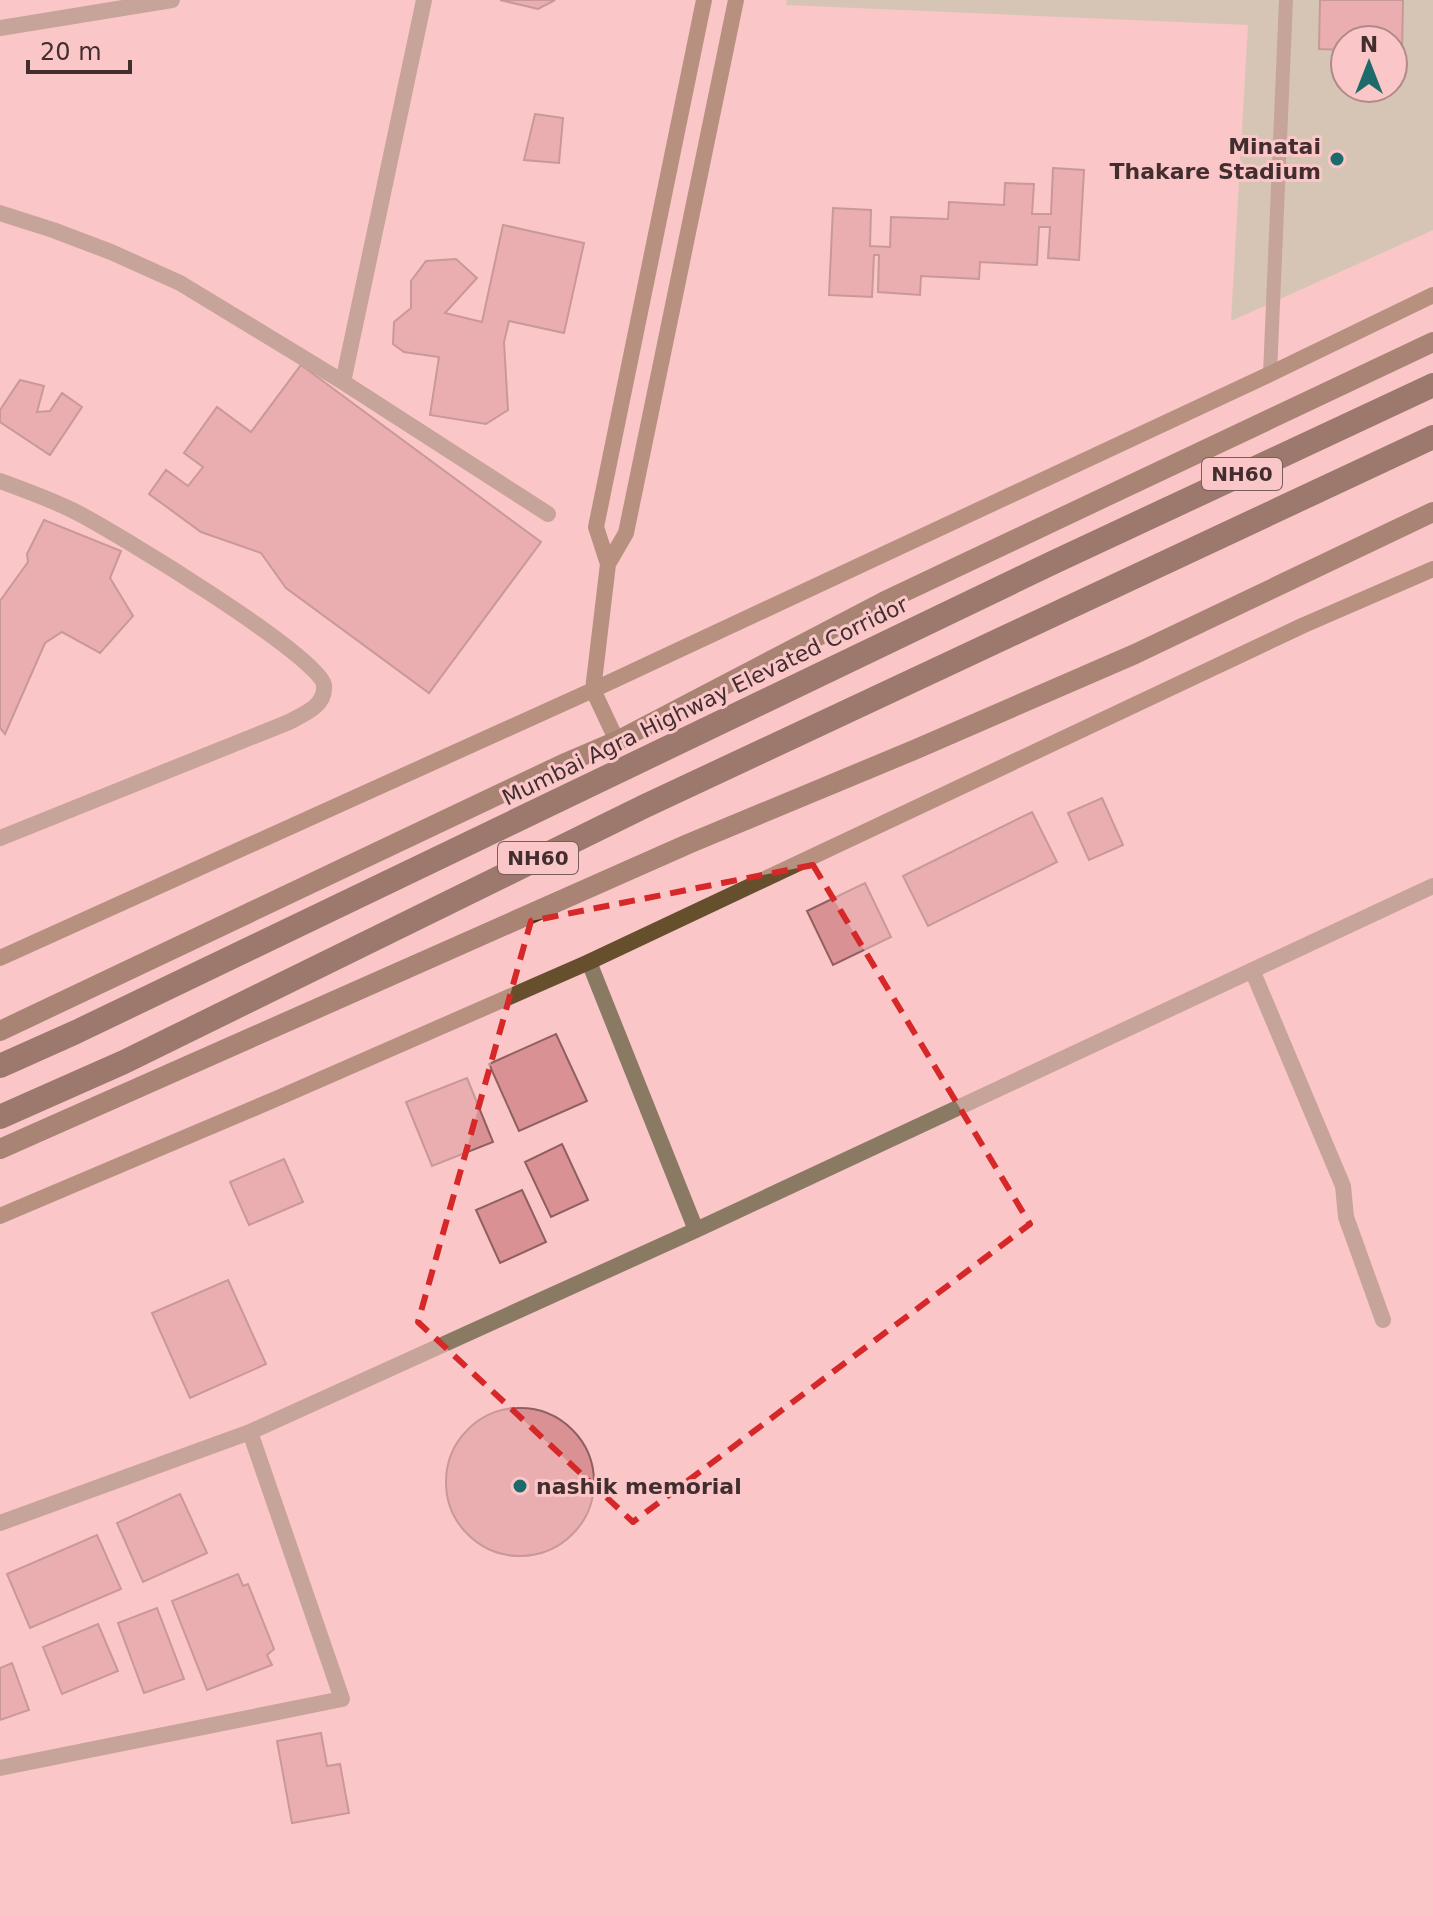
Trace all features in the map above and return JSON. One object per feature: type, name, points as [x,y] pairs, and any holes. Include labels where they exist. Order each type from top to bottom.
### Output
[{"type":"highway","name":"Mumbai Agra Highway Elevated Corridor","points":[[0,1066],[1052,563],[1433,385]]},
{"type":"highway","name":"NH60","points":[[0,1117],[124,1062],[645,806],[1433,437]]},
{"type":"main road","points":[[0,1031],[617,741],[885,601],[1433,342]]},
{"type":"main road","points":[[0,1149],[688,844],[1135,654],[1433,512]]},
{"type":"street","points":[[0,28],[172,0]]},
{"type":"street","points":[[343,382],[424,0]]},
{"type":"street","points":[[608,564],[596,527],[704,0]]},
{"type":"street","points":[[617,741],[593,690],[608,564],[626,533],[736,0]]},
{"type":"street","points":[[0,213],[111,252],[180,283],[343,382],[548,514]]},
{"type":"street","points":[[0,958],[593,690],[1433,295]]},
{"type":"street","points":[[0,481],[73,510],[112,532],[264,629],[309,663],[321,677],[324,686],[315,708],[289,722],[0,838]]},
{"type":"street","points":[[0,1216],[589,962],[1304,625],[1433,569]]},
{"type":"street","points":[[0,1523],[250,1432],[696,1230],[1433,886]]},
{"type":"street","points":[[589,962],[696,1230]]},
{"type":"street","points":[[1252,970],[1343,1186],[1346,1217],[1383,1320]]},
{"type":"street","points":[[0,1768],[342,1699],[250,1432]]},
{"type":"lane","points":[[1270,374],[1286,0]]},
{"type":"highlighted area","points":[[813,865],[1030,1224],[633,1522],[418,1322],[531,921]]},
{"type":"green space","name":"Minatai Thakare Stadium","points":[[787,0],[1433,0],[1433,230],[1231,321],[1248,25],[786,5]]},
{"type":"building","points":[[500,0],[555,0],[538,9]]},
{"type":"building","points":[[1320,0],[1403,0],[1403,24],[1329,24],[1329,49],[1319,49]]},
{"type":"building","points":[[535,114],[563,118],[559,163],[524,160]]},
{"type":"building","points":[[1053,168],[1084,170],[1079,260],[1048,258],[1050,227],[1039,227],[1037,265],[980,262],[979,279],[921,276],[920,295],[878,292],[879,255],[874,255],[872,297],[829,295],[833,208],[871,210],[870,246],[890,247],[891,217],[948,219],[949,202],[1004,205],[1005,183],[1034,184],[1032,214],[1051,214]]},
{"type":"building","points":[[503,225],[584,243],[564,333],[509,321],[504,342],[508,410],[486,424],[430,415],[439,357],[404,352],[393,344],[394,322],[411,308],[411,281],[426,261],[456,259],[477,278],[445,313],[482,322]]},
{"type":"building","points":[[301,365],[541,542],[429,693],[286,588],[261,553],[201,532],[149,494],[166,470],[188,486],[203,467],[184,453],[217,407],[251,432]]},
{"type":"building","points":[[20,380],[44,386],[37,412],[50,411],[62,393],[82,407],[50,455],[0,422],[0,410]]},
{"type":"building","points":[[44,520],[121,551],[110,578],[133,616],[100,653],[62,632],[45,643],[5,734],[0,728],[0,601],[28,562],[27,554]]},
{"type":"building","points":[[1102,798],[1123,845],[1089,860],[1068,813]]},
{"type":"building","points":[[1032,812],[1057,862],[928,926],[903,876]]},
{"type":"building","points":[[865,883],[891,937],[833,965],[807,911]]},
{"type":"building","points":[[556,1034],[587,1101],[519,1131],[489,1064]]},
{"type":"building","points":[[467,1078],[493,1142],[432,1166],[406,1102]]},
{"type":"building","points":[[562,1144],[588,1200],[551,1217],[525,1162]]},
{"type":"building","points":[[284,1159],[303,1202],[249,1225],[230,1182]]},
{"type":"building","points":[[522,1190],[546,1242],[500,1263],[476,1210]]},
{"type":"building","points":[[228,1280],[266,1364],[190,1398],[152,1313]]},
{"type":"building","name":"nashik memorial","points":[[520,1408],[548,1414],[572,1430],[588,1454],[594,1482],[588,1510],[572,1534],[548,1550],[520,1556],[492,1550],[468,1534],[452,1510],[446,1482],[452,1454],[468,1430],[492,1414]]},
{"type":"building","points":[[180,1494],[207,1553],[143,1582],[117,1523]]},
{"type":"building","points":[[97,1535],[121,1589],[30,1628],[7,1574]]},
{"type":"building","points":[[238,1574],[243,1586],[248,1584],[274,1649],[267,1655],[272,1665],[207,1690],[172,1601]]},
{"type":"building","points":[[157,1608],[184,1679],[144,1693],[118,1623]]},
{"type":"building","points":[[98,1624],[118,1671],[62,1694],[43,1647]]},
{"type":"building","points":[[12,1663],[29,1710],[0,1720],[0,1668]]},
{"type":"building","points":[[321,1733],[327,1766],[340,1764],[349,1813],[292,1823],[277,1741]]},
{"type":"place","name":"Minatai Thakare Stadium","points":[[1337,159]]},
{"type":"place","name":"nashik memorial","points":[[520,1486]]}]
